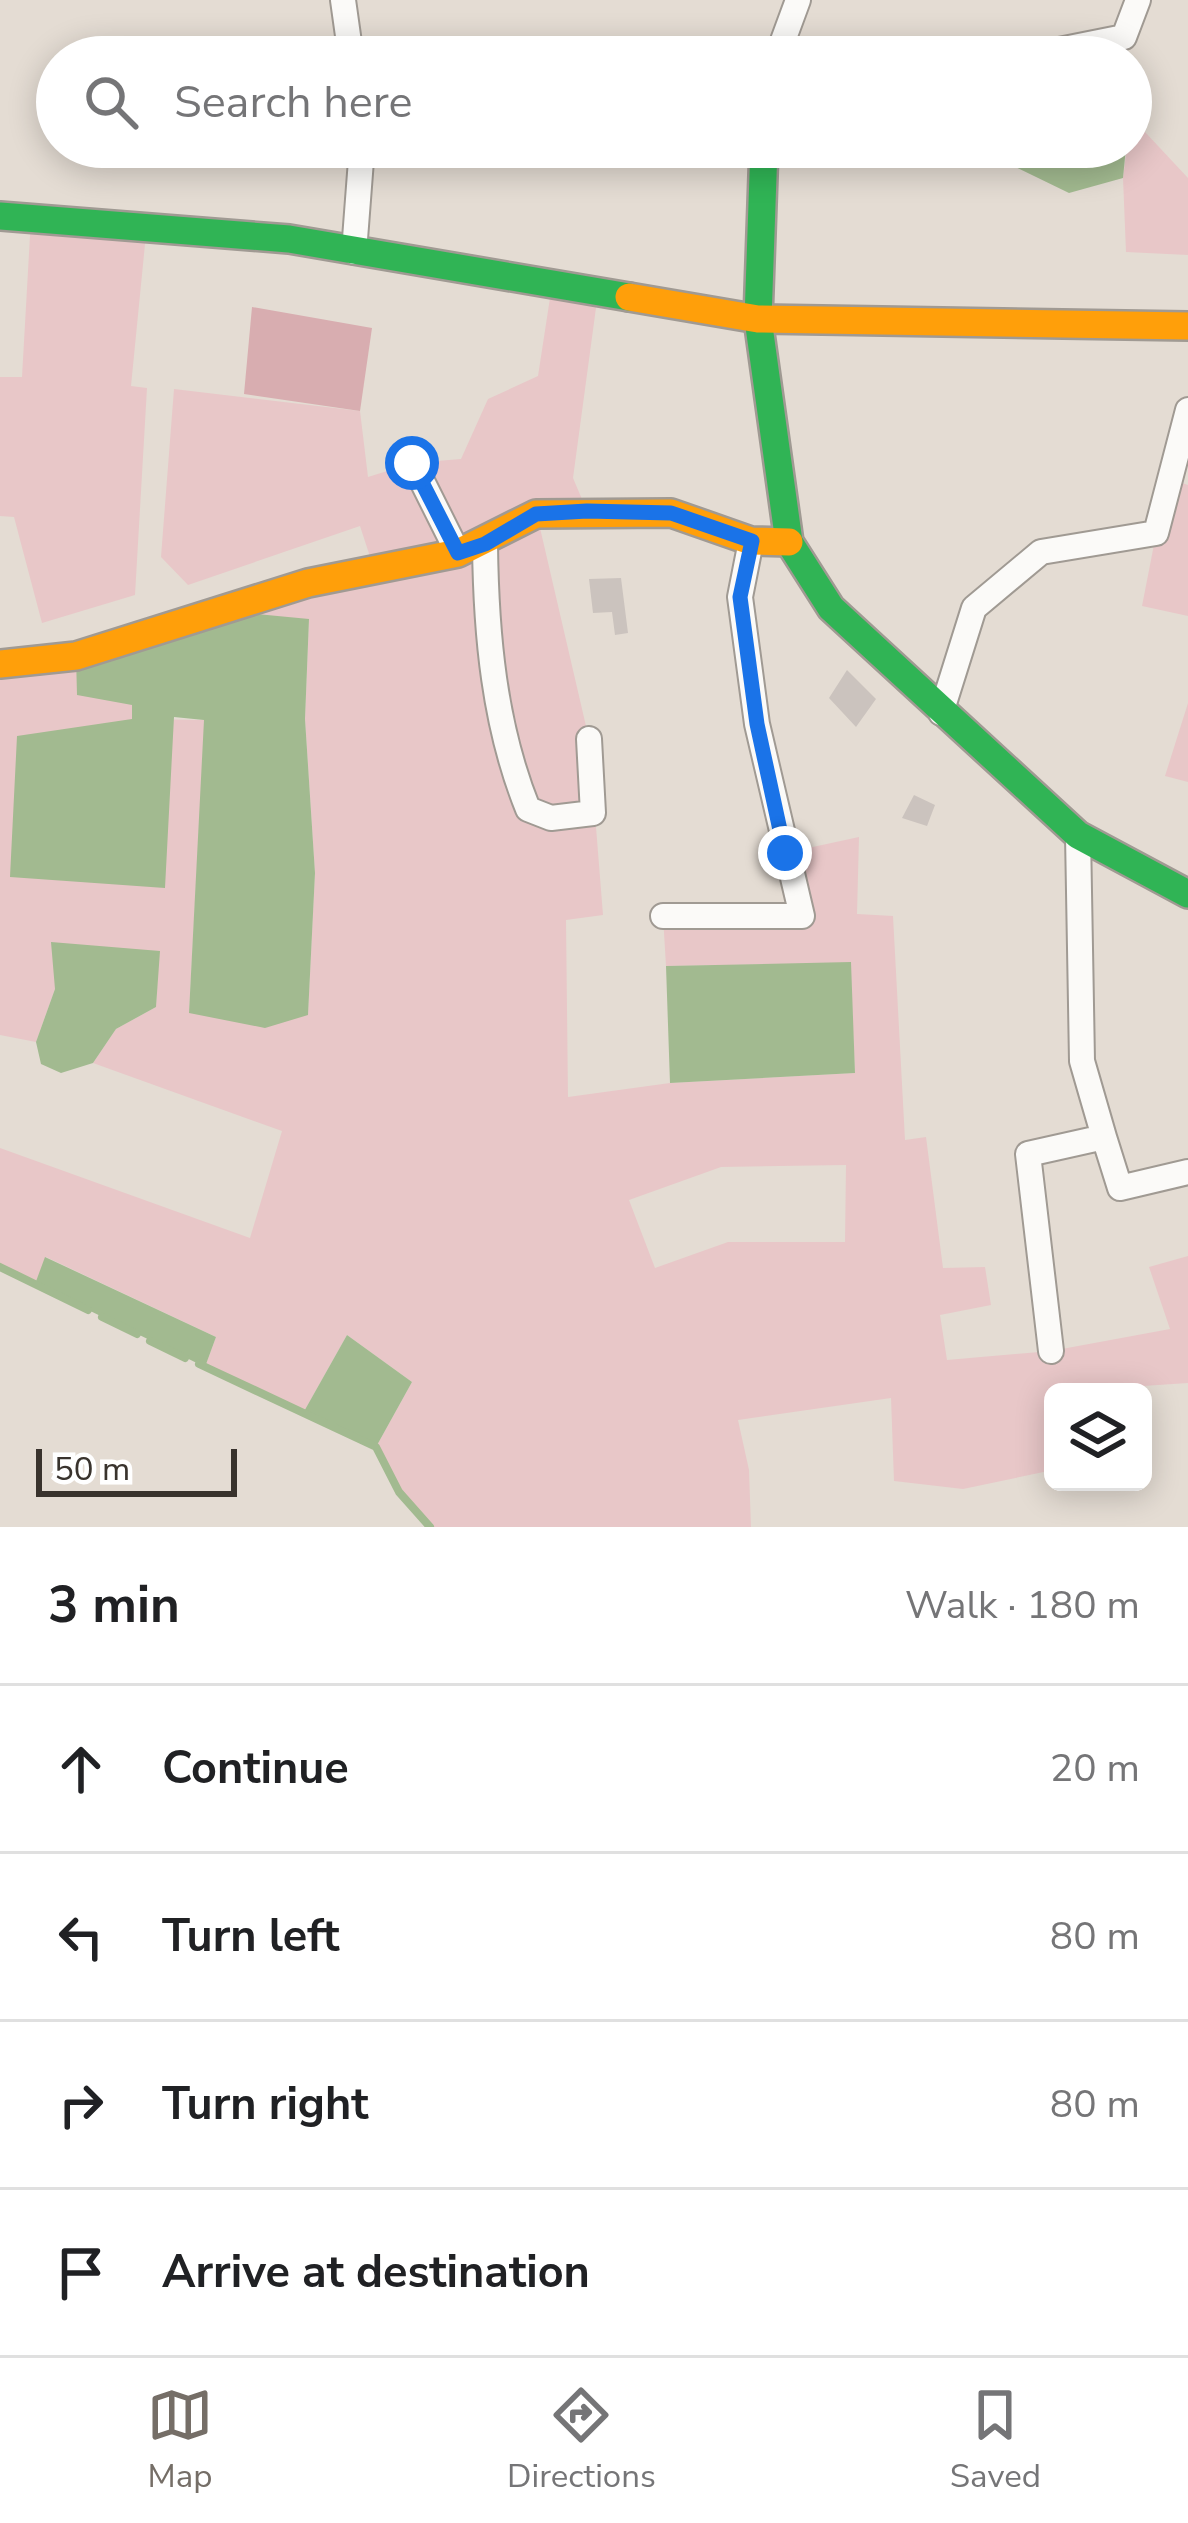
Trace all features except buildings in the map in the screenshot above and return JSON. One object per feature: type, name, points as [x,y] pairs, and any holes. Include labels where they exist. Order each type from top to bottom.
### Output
[{"type":"street","points":[[344,0],[348,36]]},
{"type":"street","points":[[785,36],[798,0]]},
{"type":"street","points":[[1124,36],[1138,0]]},
{"type":"street","points":[[354,252],[360,168]]},
{"type":"street","points":[[766,168],[758,320],[789,542],[831,608],[1078,835],[1188,894]]},
{"type":"street","points":[[0,216],[147,224],[289,239],[758,320],[1188,326]]},
{"type":"street","points":[[941,712],[974,608],[1041,552],[1156,533],[1188,410]]},
{"type":"street","points":[[412,463],[458,553]]},
{"type":"street","points":[[0,664],[76,656],[308,583],[458,553],[485,544],[536,514],[671,513],[752,541],[789,542]]},
{"type":"street","points":[[664,916],[802,916],[757,724],[740,597],[752,541]]},
{"type":"street","points":[[485,544],[486,615],[506,754],[528,808],[551,818],[593,813],[589,739]]},
{"type":"street","points":[[1078,835],[1082,1061],[1120,1188],[1188,1172]]},
{"type":"street","points":[[1051,1351],[1028,1154],[1104,1137]]},
{"type":"shaded area","points":[[1152,139],[1188,178],[1188,255],[1126,252],[1124,168],[1152,168]]},
{"type":"shaded area","points":[[1017,168],[1124,168],[1123,178],[1069,193]]},
{"type":"shaded area","points":[[31,218],[147,224],[131,386],[147,388],[135,595],[42,623],[14,517],[0,516],[0,377],[22,377]]},
{"type":"shaded area","points":[[552,285],[598,293],[573,478],[587,511],[537,515],[589,739],[603,915],[566,920],[568,1097],[670,1083],[855,1073],[850,963],[666,966],[663,916],[801,916],[785,853],[859,837],[857,914],[893,916],[905,1140],[926,1137],[943,1268],[985,1267],[991,1305],[940,1315],[947,1360],[1051,1351],[1170,1329],[1149,1267],[1188,1256],[1188,1383],[1044,1383],[1044,1472],[963,1489],[894,1481],[891,1398],[738,1420],[749,1470],[751,1527],[430,1527],[399,1492],[376,1447],[412,1382],[347,1335],[302,1415],[205,1367],[216,1337],[46,1257],[35,1284],[0,1267],[0,1148],[250,1238],[282,1131],[93,1063],[116,1029],[156,1007],[159,951],[55,989],[36,1042],[0,1035],[0,664],[76,656],[132,705],[132,719],[205,720],[189,1013],[308,1014],[315,873],[305,719],[309,620],[213,610],[374,569],[360,526],[188,585],[161,557],[174,389],[360,411],[368,477],[413,463],[461,459],[488,399],[538,376]],"holes":[[[846,1165],[845,1242],[728,1242],[655,1268],[629,1200],[721,1167]]]},
{"type":"shaded area","points":[[252,307],[372,328],[360,411],[244,394]]},
{"type":"shaded area","points":[[1167,478],[1188,485],[1188,616],[1142,606]]},
{"type":"shaded area","points":[[213,610],[309,619],[305,719],[315,873],[308,1015],[265,1028],[189,1013],[204,720],[174,717],[165,888],[10,877],[17,736],[132,719],[132,705],[77,695],[76,656]]},
{"type":"shaded area","points":[[1188,703],[1188,782],[1165,776]]},
{"type":"shaded area","points":[[51,942],[160,951],[156,1007],[116,1029],[93,1063],[61,1073],[41,1064],[36,1042],[55,989]]},
{"type":"shaded area","points":[[851,962],[855,1073],[670,1083],[666,966]]},
{"type":"shaded area","points":[[45,1257],[216,1337],[205,1367],[35,1284]]},
{"type":"shaded area","points":[[347,1335],[412,1382],[376,1447],[302,1415]]},
{"type":"waterway","points":[[0,1267],[88,1310]]},
{"type":"waterway","points":[[102,1317],[137,1334]]},
{"type":"waterway","points":[[150,1341],[185,1358]]},
{"type":"waterway","points":[[199,1364],[376,1447],[399,1492],[430,1527]]},
{"type":"traffic: fast","points":[[763,168],[758,319],[789,542],[831,608],[1078,835],[1188,894]]},
{"type":"traffic: fast","points":[[0,216],[289,239],[629,297]]},
{"type":"traffic: slow","points":[[629,297],[758,319],[1188,326]]},
{"type":"traffic: slow","points":[[0,664],[76,656],[308,583],[458,553],[536,514],[671,513],[751,541],[789,542]]},
{"type":"route","points":[[412,463],[458,553],[485,544],[536,514],[587,511],[671,513],[752,541],[740,597],[757,724],[785,853]]}]
